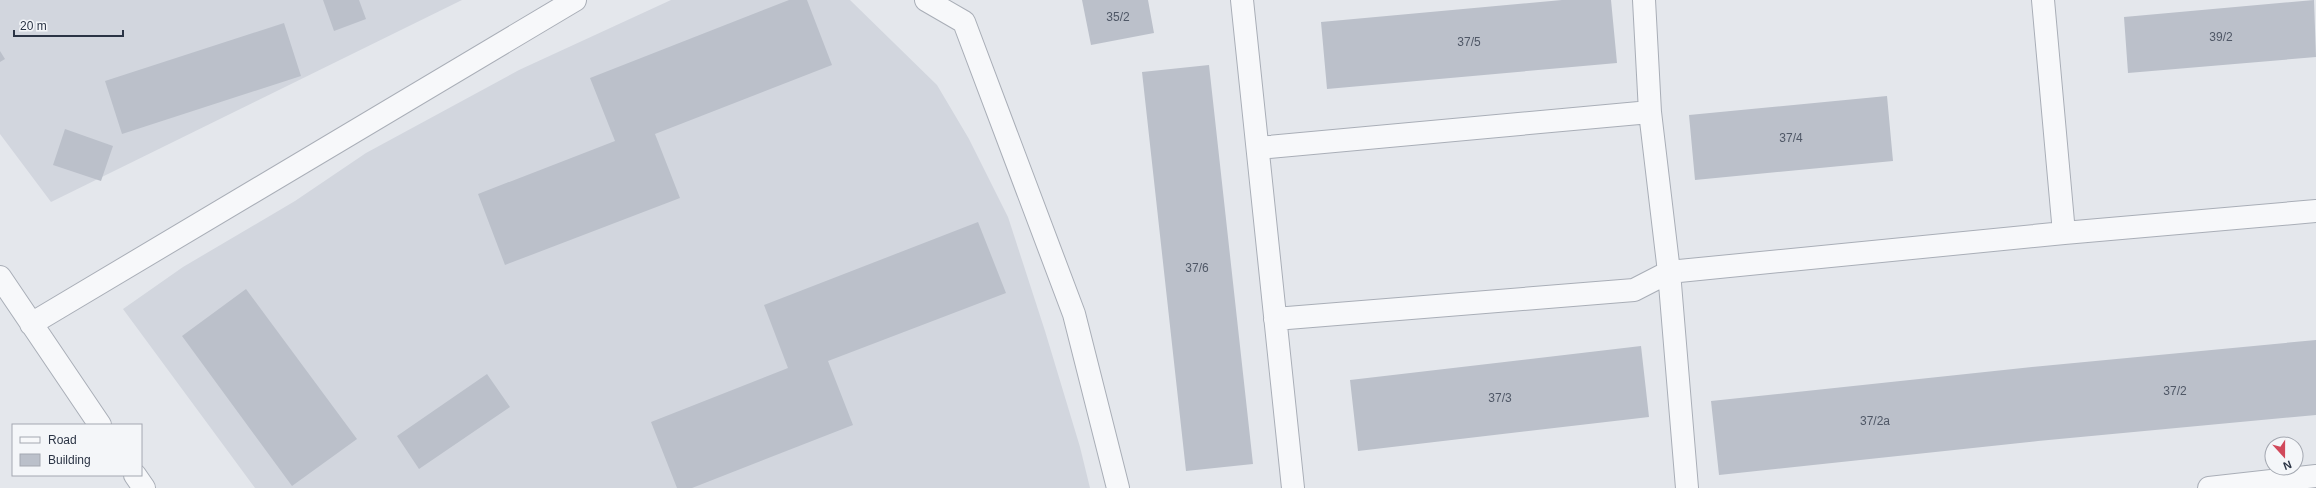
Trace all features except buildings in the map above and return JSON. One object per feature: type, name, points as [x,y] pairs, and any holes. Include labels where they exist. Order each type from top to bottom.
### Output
[{"type":"street","points":[[31,324],[575,0]]},
{"type":"street","points":[[926,0],[964,22],[1074,314],[1118,488]]},
{"type":"street","points":[[1242,0],[1293,488]]},
{"type":"street","points":[[1644,0],[1650,112],[1669,272],[1687,488]]},
{"type":"street","points":[[2043,0],[2064,233]]},
{"type":"street","points":[[1258,148],[1650,112]]},
{"type":"street","points":[[1276,319],[1634,290],[1669,272],[2064,233],[2316,211]]},
{"type":"street","points":[[0,277],[99,424]]},
{"type":"street","points":[[136,476],[144,488]]},
{"type":"street","points":[[2209,488],[2316,476]]},
{"type":"shaded area","points":[[0,0],[462,0],[51,202],[0,134]]},
{"type":"shaded area","points":[[671,0],[850,0],[937,85],[969,139],[1008,217],[1045,331],[1080,447],[1090,488],[255,488],[123,309],[183,267],[295,201],[366,153],[519,70]]}]
